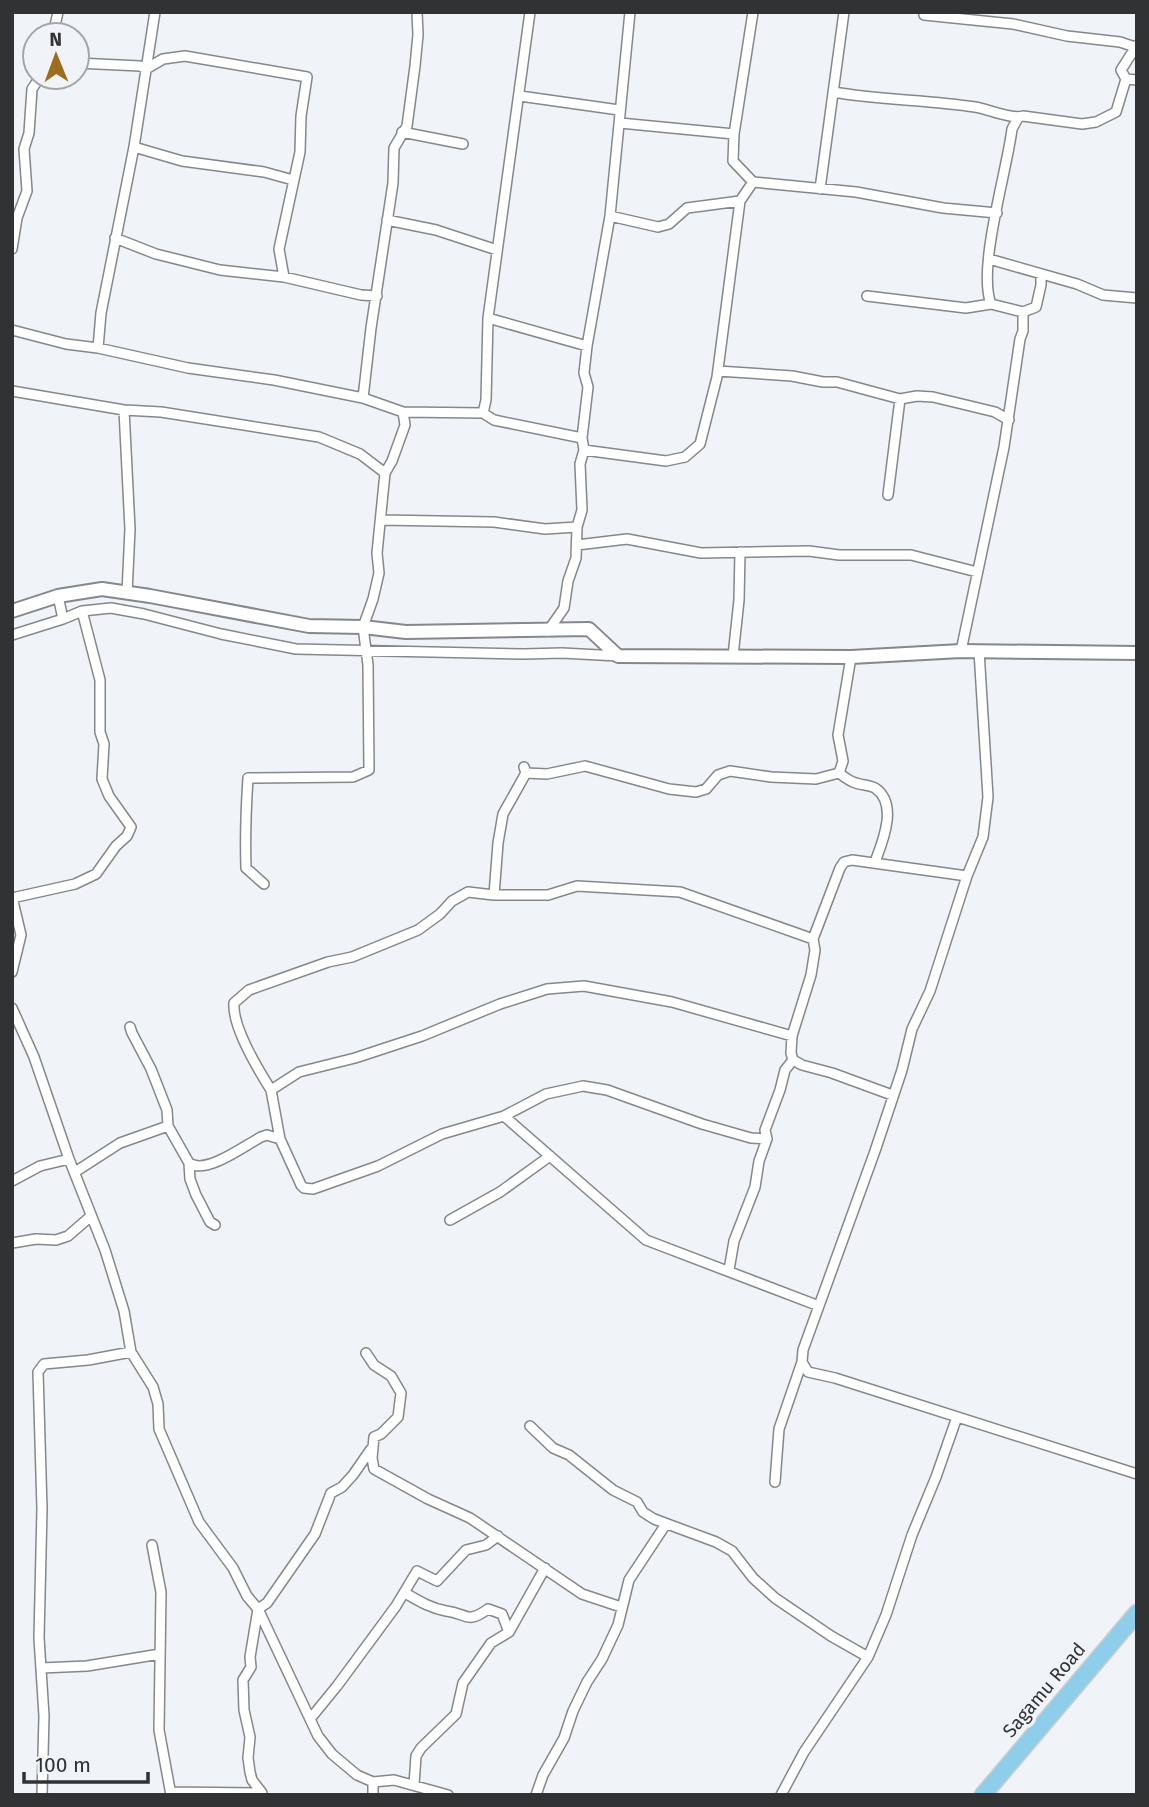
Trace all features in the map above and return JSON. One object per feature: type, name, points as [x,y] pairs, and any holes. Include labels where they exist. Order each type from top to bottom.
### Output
[{"type":"highway","name":"Sagamu Road","points":[[983,1795],[1137,1613]]},
{"type":"street","points":[[98,348],[101,313],[134,147],[155,12]]},
{"type":"street","points":[[363,398],[393,183],[394,148],[407,126],[418,35],[417,12]]},
{"type":"street","points":[[483,412],[488,318],[530,12]]},
{"type":"street","points":[[548,631],[564,608],[582,510],[580,464],[584,450],[582,438],[588,387],[584,373],[610,215],[630,12]]},
{"type":"street","points":[[753,12],[734,134],[733,161],[752,182],[856,192],[943,208],[996,213]]},
{"type":"street","points":[[820,188],[844,12]]},
{"type":"street","points":[[833,92],[860,97],[959,104],[990,109],[1018,118],[1023,116],[1082,124],[1116,112],[1126,79],[1121,71],[1136,46],[1067,36],[1013,24],[924,15]]},
{"type":"street","points":[[150,52],[163,59]]},
{"type":"street","points":[[146,69],[163,59],[185,56],[209,58],[239,66],[307,77],[301,116],[300,152],[279,249],[284,277]]},
{"type":"street","points":[[91,64],[140,66],[146,69]]},
{"type":"street","points":[[1126,79],[1137,80]]},
{"type":"street","points":[[13,243],[17,218],[27,191],[24,149],[29,133],[32,91]]},
{"type":"street","points":[[520,96],[619,110]]},
{"type":"street","points":[[991,304],[987,294],[989,259],[1012,129],[1018,118]]},
{"type":"street","points":[[620,123],[734,134]]},
{"type":"street","points":[[402,132],[463,144]]},
{"type":"street","points":[[134,147],[182,162],[264,172],[293,180]]},
{"type":"street","points":[[584,450],[666,461],[685,457],[700,444],[718,371],[740,201],[752,182]]},
{"type":"street","points":[[610,215],[658,227],[669,224],[687,208],[740,201]]},
{"type":"street","points":[[387,220],[436,230],[497,250]]},
{"type":"street","points":[[115,238],[156,254],[220,270],[284,277],[361,295],[377,296]]},
{"type":"street","points":[[989,259],[1077,284],[1103,295],[1137,298]]},
{"type":"street","points":[[867,296],[966,308],[991,304],[1023,312],[1035,307],[1041,275]]},
{"type":"street","points":[[961,651],[1009,419],[1023,331],[1023,312]]},
{"type":"street","points":[[488,318],[587,346]]},
{"type":"street","points":[[12,330],[66,344],[98,348],[188,368],[274,380],[363,398],[403,412],[483,412],[494,421],[582,438]]},
{"type":"street","points":[[718,371],[792,376],[837,382],[900,398],[917,396],[949,400],[962,406],[995,412],[1009,419]]},
{"type":"street","points":[[12,391],[124,410],[160,412],[318,437],[360,454],[385,473]]},
{"type":"street","points":[[888,495],[900,398]]},
{"type":"street","points":[[124,410],[130,529],[127,593]]},
{"type":"street","points":[[264,884],[246,867],[247,779],[353,777],[368,772],[368,665],[363,627],[379,573],[377,553],[385,473],[405,425],[403,412]]},
{"type":"street","points":[[382,520],[494,522],[545,529],[577,527]]},
{"type":"street","points":[[577,545],[627,539],[701,552],[809,551],[839,555],[911,555],[977,572]]},
{"type":"street","points":[[733,656],[739,600],[740,552]]},
{"type":"street","points":[[12,611],[58,596],[102,589],[309,626],[363,627],[407,632],[589,629],[618,656]]},
{"type":"street","points":[[58,596],[63,619]]},
{"type":"street","points":[[12,635],[82,611],[111,608],[296,649],[618,656],[851,656],[961,651],[1137,653]]},
{"type":"street","points":[[12,972],[21,935],[13,898],[84,881],[96,874],[131,827],[109,796],[102,779],[104,744],[100,732],[100,680],[82,611]]},
{"type":"street","points":[[775,1482],[779,1430],[802,1362],[803,1350],[875,1151],[902,1070],[912,1029],[934,979],[967,876],[984,837],[988,797],[979,651]]},
{"type":"street","points":[[839,773],[843,761],[838,735],[851,656]]},
{"type":"street","points":[[494,895],[503,814],[525,770],[547,774],[585,765],[669,789],[696,792],[706,789],[718,775],[730,771],[771,777],[816,779],[839,773]]},
{"type":"street","points":[[839,773],[851,782],[875,788],[884,798],[887,814],[885,834],[875,863]]},
{"type":"street","points":[[892,1095],[843,1077],[802,1066],[793,1060],[790,1053],[792,1036],[811,975],[815,950],[813,939],[844,862],[852,860],[967,876]]},
{"type":"street","points":[[767,1139],[751,1138],[702,1124],[607,1090],[583,1086],[546,1094],[504,1115],[442,1134],[378,1166],[313,1189],[304,1188],[280,1139],[271,1090],[250,1055],[233,1014],[234,1003],[243,994],[328,962],[352,957],[418,930],[440,914],[452,901],[468,892],[548,895],[577,886],[680,892],[813,939]]},
{"type":"street","points":[[271,1090],[299,1072],[355,1058],[422,1036],[500,1004],[547,989],[584,986],[673,1002],[792,1036]]},
{"type":"street","points":[[12,1008],[34,1057],[124,1311],[131,1352],[153,1387],[158,1404],[159,1429],[199,1522],[233,1567],[247,1595],[258,1609],[318,1736],[332,1754],[350,1770],[373,1782],[394,1780],[448,1795]]},
{"type":"street","points":[[131,1027],[167,1110],[167,1126],[189,1163],[190,1179],[196,1195],[210,1222],[215,1225]]},
{"type":"street","points":[[729,1270],[734,1241],[750,1205],[767,1139],[765,1130],[785,1070],[793,1060]]},
{"type":"street","points":[[504,1115],[646,1240],[819,1306]]},
{"type":"street","points":[[75,1172],[120,1143],[167,1126]]},
{"type":"street","points":[[189,1163],[204,1167],[261,1137],[267,1135],[280,1139]]},
{"type":"street","points":[[450,1220],[500,1192],[550,1156]]},
{"type":"street","points":[[12,1181],[40,1167],[69,1159]]},
{"type":"street","points":[[12,1243],[36,1239],[56,1240],[68,1236],[91,1216]]},
{"type":"street","points":[[41,1795],[44,1716],[39,1639],[42,1509],[38,1372],[44,1364],[131,1352]]},
{"type":"street","points":[[366,1353],[374,1365],[391,1376],[401,1393],[398,1417],[382,1434],[374,1437],[373,1469],[470,1518],[582,1594],[621,1607]]},
{"type":"street","points":[[802,1362],[808,1372],[835,1378],[1137,1474]]},
{"type":"street","points":[[782,1795],[804,1752],[868,1657],[886,1615],[957,1417]]},
{"type":"street","points":[[530,1426],[553,1448],[569,1455],[613,1490],[636,1502],[643,1511],[666,1524],[716,1542],[732,1551],[753,1578],[775,1598],[815,1626],[868,1657]]},
{"type":"street","points":[[262,1794],[250,1772],[250,1737],[244,1710],[243,1680],[251,1667],[250,1657],[258,1609],[267,1603],[315,1534],[331,1493],[342,1487],[353,1475],[372,1448]]},
{"type":"street","points":[[536,1795],[543,1775],[564,1738],[573,1711],[618,1625],[629,1580],[666,1524]]},
{"type":"street","points":[[310,1718],[337,1686],[405,1593],[417,1571],[437,1581],[466,1550],[486,1545],[498,1536]]},
{"type":"street","points":[[152,1545],[161,1592],[159,1730],[171,1793],[262,1794]]},
{"type":"street","points":[[414,1785],[416,1756],[456,1714],[463,1683],[491,1643],[509,1632],[545,1568]]},
{"type":"street","points":[[405,1593],[431,1608],[463,1617],[477,1618],[488,1609],[495,1611],[502,1614],[509,1632]]},
{"type":"street","points":[[41,1668],[88,1666],[160,1654]]},
{"type":"street","points":[[373,1782],[373,1795]]}]
